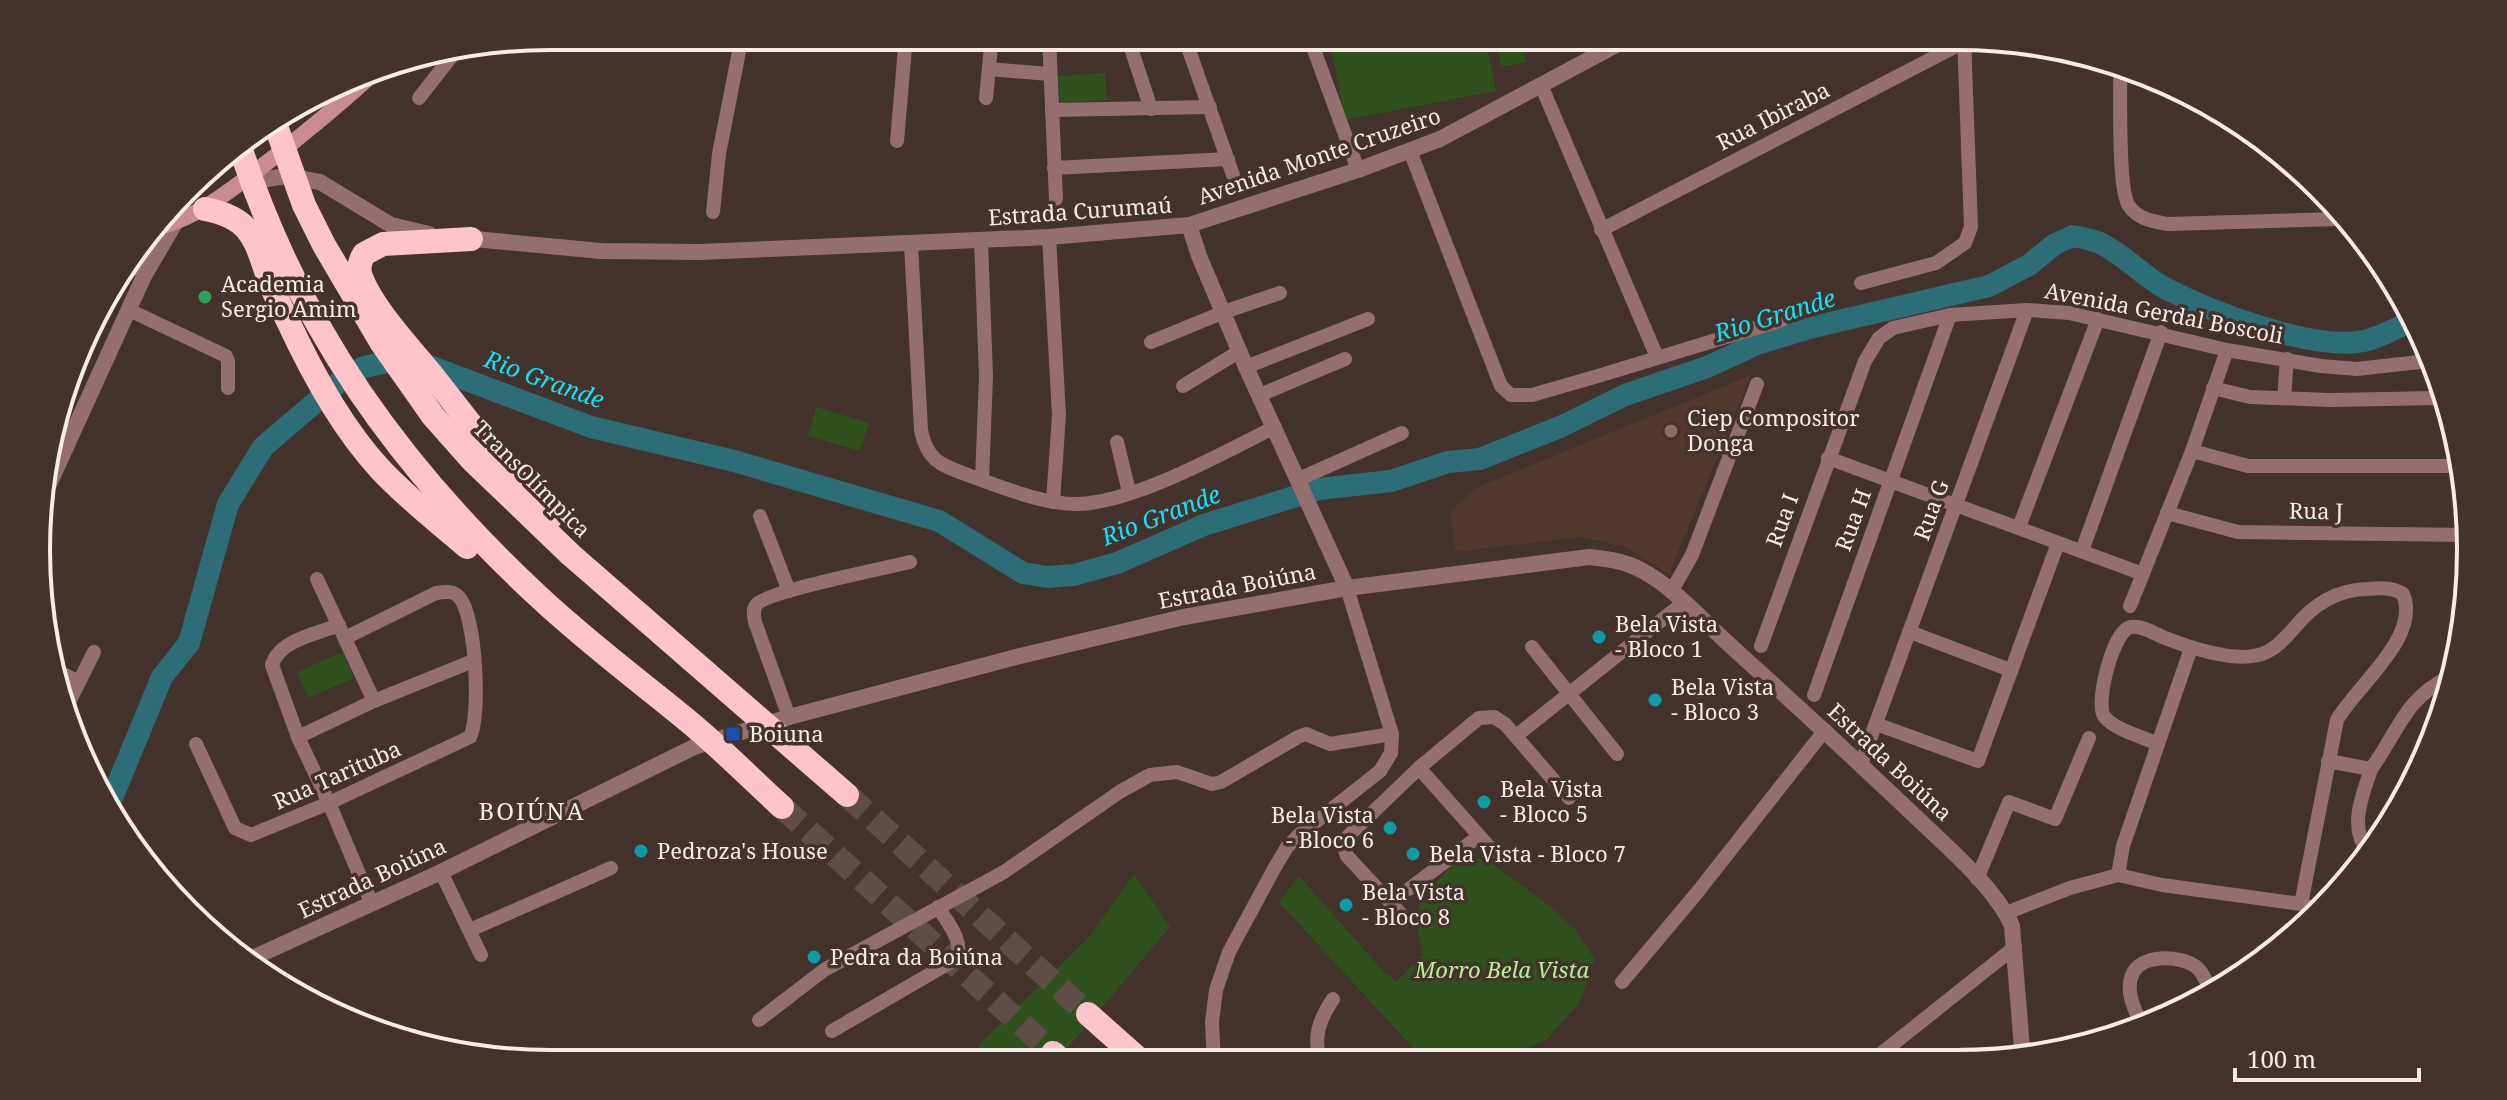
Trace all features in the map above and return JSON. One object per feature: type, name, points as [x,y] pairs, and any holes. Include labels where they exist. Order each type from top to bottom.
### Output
[{"type":"highway","name":"TransOlímpica","points":[[278,131],[304,205],[347,287],[393,342],[407,380],[472,460],[571,555],[847,795]]},
{"type":"highway","points":[[243,155],[300,295],[361,397],[407,458],[472,532],[548,605],[690,722],[782,807]]},
{"type":"highway","points":[[205,209],[234,218],[253,234],[271,285],[303,352],[336,407],[378,467],[404,493],[617,673],[648,689]]},
{"type":"highway","points":[[471,239],[383,244],[364,254],[359,269],[393,342],[433,376],[480,437],[539,504],[594,558],[611,588]]},
{"type":"highway","points":[[1088,1014],[1128,1050]]},
{"type":"main road","points":[[171,223],[205,209],[298,139],[354,91]]},
{"type":"street","points":[[713,212],[719,154],[739,50]]},
{"type":"street","points":[[897,141],[905,50]]},
{"type":"street","points":[[986,98],[991,50]]},
{"type":"street","points":[[1049,50],[1056,199]]},
{"type":"street","points":[[1132,50],[1151,109]]},
{"type":"street","points":[[1189,50],[1233,175]]},
{"type":"street","points":[[1314,50],[1358,170]]},
{"type":"street","name":"Avenida Monte Cruzeiro","points":[[1189,225],[1410,151],[1464,127],[1607,50]]},
{"type":"street","name":"Rua Ibiraba","points":[[1601,230],[1943,50]]},
{"type":"street","points":[[1861,283],[1936,263],[1955,253],[1965,243],[1971,227],[1964,50]]},
{"type":"street","points":[[419,98],[448,61]]},
{"type":"street","points":[[989,69],[1049,74]]},
{"type":"street","points":[[2120,78],[2123,183],[2126,203],[2136,214],[2148,221],[2167,224],[2332,219]]},
{"type":"street","points":[[1541,85],[1657,357]]},
{"type":"street","points":[[1052,110],[1210,107]]},
{"type":"street","points":[[1410,151],[1501,386],[1511,395],[1532,395],[1782,320]]},
{"type":"street","points":[[1054,168],[1228,159]]},
{"type":"street","name":"Estrada Curumaú","points":[[240,183],[286,176],[305,178],[320,182],[391,225],[416,232],[601,251],[675,252],[911,244],[1049,237],[1189,225],[1243,359],[1347,588],[1392,734]]},
{"type":"street","points":[[57,466],[163,233]]},
{"type":"street","points":[[1049,237],[1059,415],[1053,502]]},
{"type":"street","points":[[981,240],[986,376],[982,480]]},
{"type":"street","points":[[911,244],[923,443],[927,453],[936,461],[982,480],[1053,502],[1096,502],[1156,483],[1275,427]]},
{"type":"street","points":[[140,264],[144,276]]},
{"type":"street","points":[[1151,342],[1280,293]]},
{"type":"street","points":[[129,310],[226,356],[228,388]]},
{"type":"street","name":"Avenida Gerdal Boscoli","points":[[1893,328],[1950,315],[2027,310],[2069,313],[2161,332],[2227,350],[2321,366],[2357,369],[2420,362]]},
{"type":"street","name":"Rua G","points":[[1861,764],[2027,310]]},
{"type":"street","name":"Rua H","points":[[1814,695],[1950,315]]},
{"type":"street","points":[[1183,386],[1243,359],[1368,319]]},
{"type":"street","points":[[2019,527],[2098,319]]},
{"type":"street","name":"Rua I","points":[[1761,646],[1865,361],[1879,338],[1893,328]]},
{"type":"street","points":[[2082,551],[2161,332]]},
{"type":"street","points":[[2130,606],[2192,451],[2227,350]]},
{"type":"street","points":[[1260,395],[1345,359]]},
{"type":"street","points":[[2284,398],[2287,359]]},
{"type":"street","points":[[1516,736],[1677,598],[1757,384]]},
{"type":"street","points":[[2213,388],[2250,397],[2330,400],[2433,398]]},
{"type":"street","points":[[1300,482],[1402,433]]},
{"type":"street","points":[[1117,442],[1129,492]]},
{"type":"street","points":[[2192,451],[2248,466],[2450,466]]},
{"type":"street","points":[[1828,458],[2143,574]]},
{"type":"street","name":"Rua J","points":[[2167,513],[2238,532],[2457,535]]},
{"type":"street","points":[[760,516],[789,591]]},
{"type":"street","points":[[1876,724],[1978,761],[2058,543]]},
{"type":"street","name":"Estrada Boiúna","points":[[258,955],[441,872],[694,747],[789,717],[1020,656],[1184,617],[1347,588],[1589,557],[1618,561],[1642,570],[1677,598],[1825,730],[1977,879],[2006,913],[2012,926],[2022,1046]]},
{"type":"street","points":[[789,717],[755,622],[753,611],[759,602],[789,591],[910,562]]},
{"type":"street","points":[[317,579],[374,701]]},
{"type":"street","points":[[2158,744],[2110,723],[2102,713],[2100,700],[2115,643],[2124,630],[2142,628],[2191,648],[2245,657],[2265,653],[2282,641],[2303,617],[2327,598],[2351,590],[2376,588],[2395,589],[2403,594],[2406,613],[2398,641],[2345,706],[2334,728],[2301,904]]},
{"type":"street","name":"Rua Tarituba","points":[[196,744],[226,814],[235,828],[251,835],[329,803],[470,737],[475,728],[476,713],[473,661],[470,625],[460,598],[452,592],[436,593],[343,631]]},
{"type":"street","points":[[343,631],[288,645],[277,652],[272,665],[298,737],[371,902]]},
{"type":"street","points":[[1910,632],[2010,670]]},
{"type":"street","points":[[1532,647],[1617,754]]},
{"type":"street","points":[[2118,875],[2123,846],[2191,648]]},
{"type":"street","points":[[72,696],[94,652]]},
{"type":"street","points":[[298,737],[374,701],[473,661]]},
{"type":"street","points":[[66,676],[79,682]]},
{"type":"street","points":[[2363,842],[2357,819],[2371,769],[2406,710],[2439,684]]},
{"type":"street","points":[[1400,913],[1347,856],[1343,845],[1346,838],[1419,768],[1479,718],[1494,717],[1505,724],[1569,798]]},
{"type":"street","points":[[1622,982],[1696,894],[1825,730]]},
{"type":"street","points":[[759,1020],[824,970],[1004,872],[1121,791],[1150,775],[1177,772],[1212,784],[1221,782],[1306,734],[1330,744],[1392,734],[1391,753],[1380,771],[1299,835],[1287,847],[1268,879],[1229,952],[1216,990],[1212,1022],[1213,1050]]},
{"type":"street","points":[[1977,879],[2009,802],[2055,819],[2089,738]]},
{"type":"street","points":[[2328,761],[2371,769]]},
{"type":"street","points":[[1419,768],[1499,858]]},
{"type":"street","points":[[1409,889],[1479,836]]},
{"type":"street","points":[[470,930],[611,868]]},
{"type":"street","points":[[441,872],[481,955]]},
{"type":"street","points":[[2006,913],[2070,888],[2118,875],[2162,885],[2308,906]]},
{"type":"street","points":[[832,1031],[956,959],[960,951],[959,943],[938,907]]},
{"type":"street","points":[[1886,1050],[2015,947]]},
{"type":"street","points":[[2138,1016],[2131,998],[2130,977],[2136,968],[2147,961],[2167,958],[2193,964],[2207,983]]},
{"type":"street","points":[[1318,1050],[1316,1037],[1320,1019],[1333,999]]},
{"type":"shaded area","name":"Ciep Compositor Donga","points":[[1751,375],[1669,574],[1626,547],[1582,537],[1455,552],[1450,511],[1478,487]]},
{"type":"green space","points":[[1332,50],[1488,50],[1496,91],[1345,120]]},
{"type":"green space","points":[[1498,50],[1524,50],[1526,62],[1501,67]]},
{"type":"green space","points":[[1105,73],[1107,100],[1060,103],[1058,76]]},
{"type":"green space","points":[[816,407],[869,423],[860,451],[808,436]]},
{"type":"green space","points":[[343,652],[354,678],[308,698],[297,672]]},
{"type":"green space","name":"Morro Bela Vista","points":[[1460,857],[1486,859],[1551,907],[1576,930],[1595,960],[1579,1003],[1546,1040],[1524,1050],[1415,1050],[1279,902],[1299,876],[1383,971],[1397,981],[1423,955],[1415,921],[1423,896]]},
{"type":"green space","points":[[1134,874],[1170,927],[1066,1050],[979,1050],[979,1045],[1090,936]]},
{"type":"waterway","name":"Rio Grande","points":[[114,794],[162,677],[189,643],[228,504],[263,447],[345,377],[364,367],[388,362],[432,367],[591,427],[734,461],[939,521],[1023,573],[1047,577],[1074,575],[1117,563],[1204,525],[1319,489],[1391,481],[1448,462],[1480,459],[1562,426],[1625,395],[1707,367],[1757,344],[1813,327],[1989,286],[2029,265],[2055,244],[2073,236],[2102,244],[2155,282],[2183,297],[2234,318],[2290,335],[2342,343],[2364,341],[2403,325]]},
{"type":"tunnel","points":[[847,795],[1088,1014]]},
{"type":"tunnel","points":[[782,807],[1050,1050]]},
{"type":"place","name":"Academia Sergio Amim","points":[[205,297]]},
{"type":"place","name":"Ciep Compositor Donga","points":[[1671,431]]},
{"type":"place","name":"Bela Vista - Bloco 1","points":[[1599,637]]},
{"type":"place","name":"Bela Vista - Bloco 3","points":[[1655,700]]},
{"type":"place","name":"Boiuna","points":[[733,734]]},
{"type":"place","name":"Bela Vista - Bloco 5","points":[[1484,802]]},
{"type":"place","name":"Bela Vista - Bloco 6","points":[[1390,828]]},
{"type":"place","name":"Pedroza's House","points":[[641,851]]},
{"type":"place","name":"Bela Vista - Bloco 7","points":[[1413,854]]},
{"type":"place","name":"Bela Vista - Bloco 8","points":[[1346,905]]},
{"type":"place","name":"Pedra da Boiúna","points":[[814,957]]},
{"type":"district","name":"BOIÚNA","points":[[532,812]]}]
